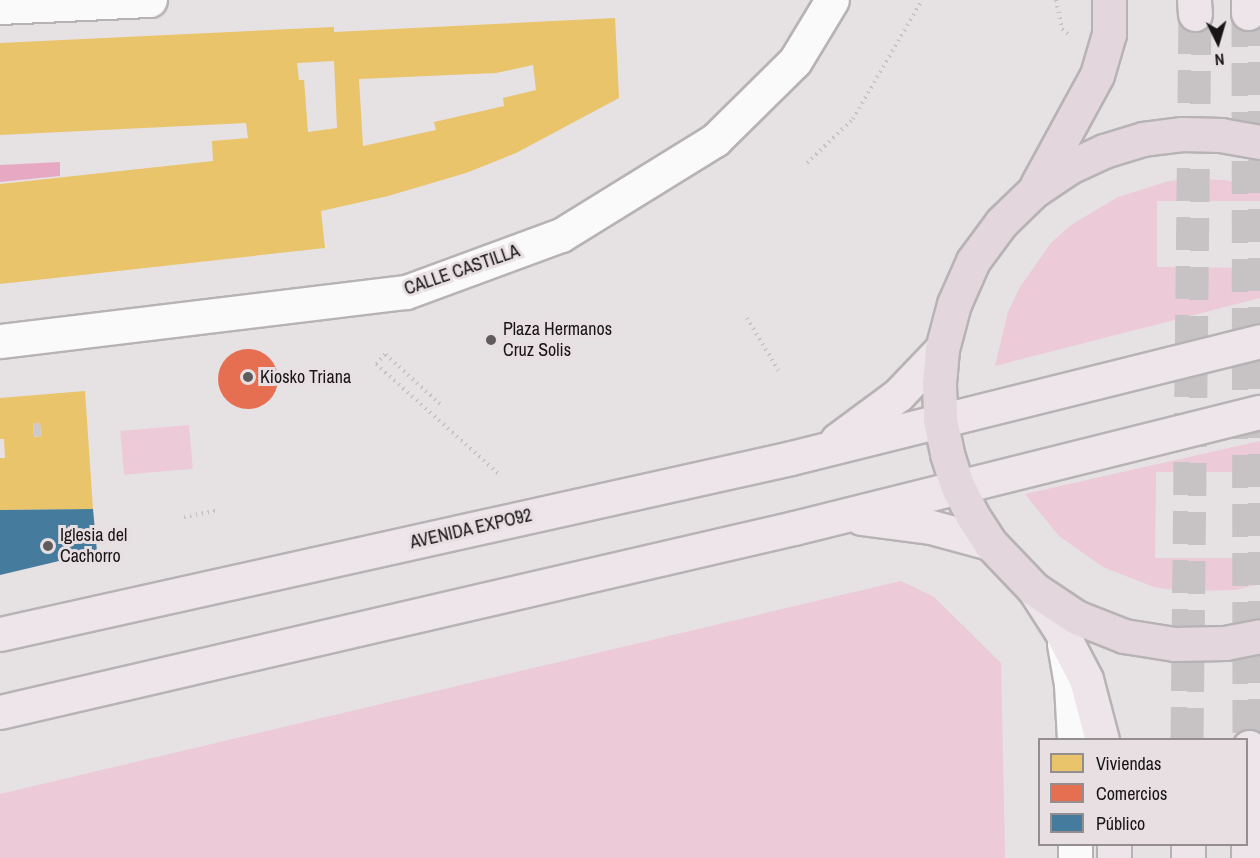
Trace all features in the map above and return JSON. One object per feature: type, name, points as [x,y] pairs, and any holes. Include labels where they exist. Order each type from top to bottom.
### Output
[{"type":"highway","points":[[1035,190],[1097,75],[1109,34],[1109,0]]},
{"type":"highway","points":[[1260,142],[1222,135],[1182,134],[1143,140],[1095,155],[1068,168],[1035,190],[1001,223],[974,261],[954,304],[942,349],[939,384],[940,420],[947,454],[958,487],[990,543],[1034,589],[1076,617],[1124,636],[1174,644],[1225,644],[1260,636]]},
{"type":"main road","name":"AVENIDA EXPO´92","points":[[0,634],[824,449],[1260,341]]},
{"type":"main road","points":[[824,449],[898,395],[942,349]]},
{"type":"main road","points":[[0,712],[841,516],[1260,412]]},
{"type":"main road","points":[[841,516],[931,526],[990,543]]},
{"type":"main road","points":[[1034,589],[1061,631],[1086,679],[1101,738]]},
{"type":"main road","points":[[1248,858],[1249,747]]},
{"type":"street","points":[[0,8],[150,0]]},
{"type":"street","name":"CALLE CASTILLA","points":[[0,341],[406,292],[561,235],[715,141],[795,61],[832,0]]},
{"type":"street","points":[[1061,631],[1071,684],[1074,738]]},
{"type":"path","points":[[807,163],[853,119],[922,0]]},
{"type":"path","points":[[1056,0],[1062,29],[1070,35]]},
{"type":"path","points":[[747,318],[778,370]]},
{"type":"path","points":[[440,404],[385,354],[376,364],[500,475]]},
{"type":"path","points":[[184,517],[215,511]]},
{"type":"shaded area","points":[[60,162],[60,176],[0,182],[0,165]]},
{"type":"shaded area","points":[[1224,180],[1260,187],[1260,201],[1157,201],[1157,267],[1260,268],[1260,298],[995,366],[1008,312],[1020,287],[1051,243],[1071,225],[1118,197],[1169,181]]},
{"type":"shaded area","points":[[189,425],[193,469],[124,475],[120,431]]},
{"type":"shaded area","points":[[1260,441],[1260,472],[1156,472],[1155,558],[1260,558],[1260,584],[1235,590],[1180,591],[1154,587],[1103,567],[1059,536],[1025,494]]},
{"type":"shaded area","points":[[901,581],[934,597],[1001,663],[1005,858],[0,858],[0,794]]},
{"type":"building: Viviendas","points":[[615,18],[619,98],[516,153],[466,173],[388,196],[321,211],[325,248],[0,284],[0,184],[213,161],[212,141],[248,138],[246,123],[0,135],[0,43],[334,27],[334,32]],"holes":[[[334,61],[337,128],[308,132],[304,80],[299,80],[297,63]],[[533,65],[536,90],[503,98],[504,106],[434,122],[436,130],[363,146],[359,79],[496,73]]]},
{"type":"building: Viviendas","points":[[85,391],[93,509],[0,510],[0,458],[5,458],[4,439],[0,439],[0,398]],"holes":[[[40,423],[41,436],[34,437],[33,424]]]},
{"type":"building: Comercios","name":"Kiosko Triana","points":[[248,349],[269,358],[278,379],[269,400],[248,409],[227,400],[218,379],[227,358]]},
{"type":"building: Público","name":"Iglesia del Cachorro","points":[[93,509],[97,552],[0,575],[0,510]]},
{"type":"building: Otros","points":[[33,423],[40,423],[41,436],[34,436]]},
{"type":"tunnel","points":[[1248,13],[1249,747]]},
{"type":"tunnel","points":[[1187,738],[1195,14]]},
{"type":"place","name":"Plaza Hermanos Cruz Solis","points":[[491,340]]},
{"type":"place","name":"Kiosko Triana","points":[[248,377]]},
{"type":"place","name":"Iglesia del Cachorro","points":[[48,546]]}]
